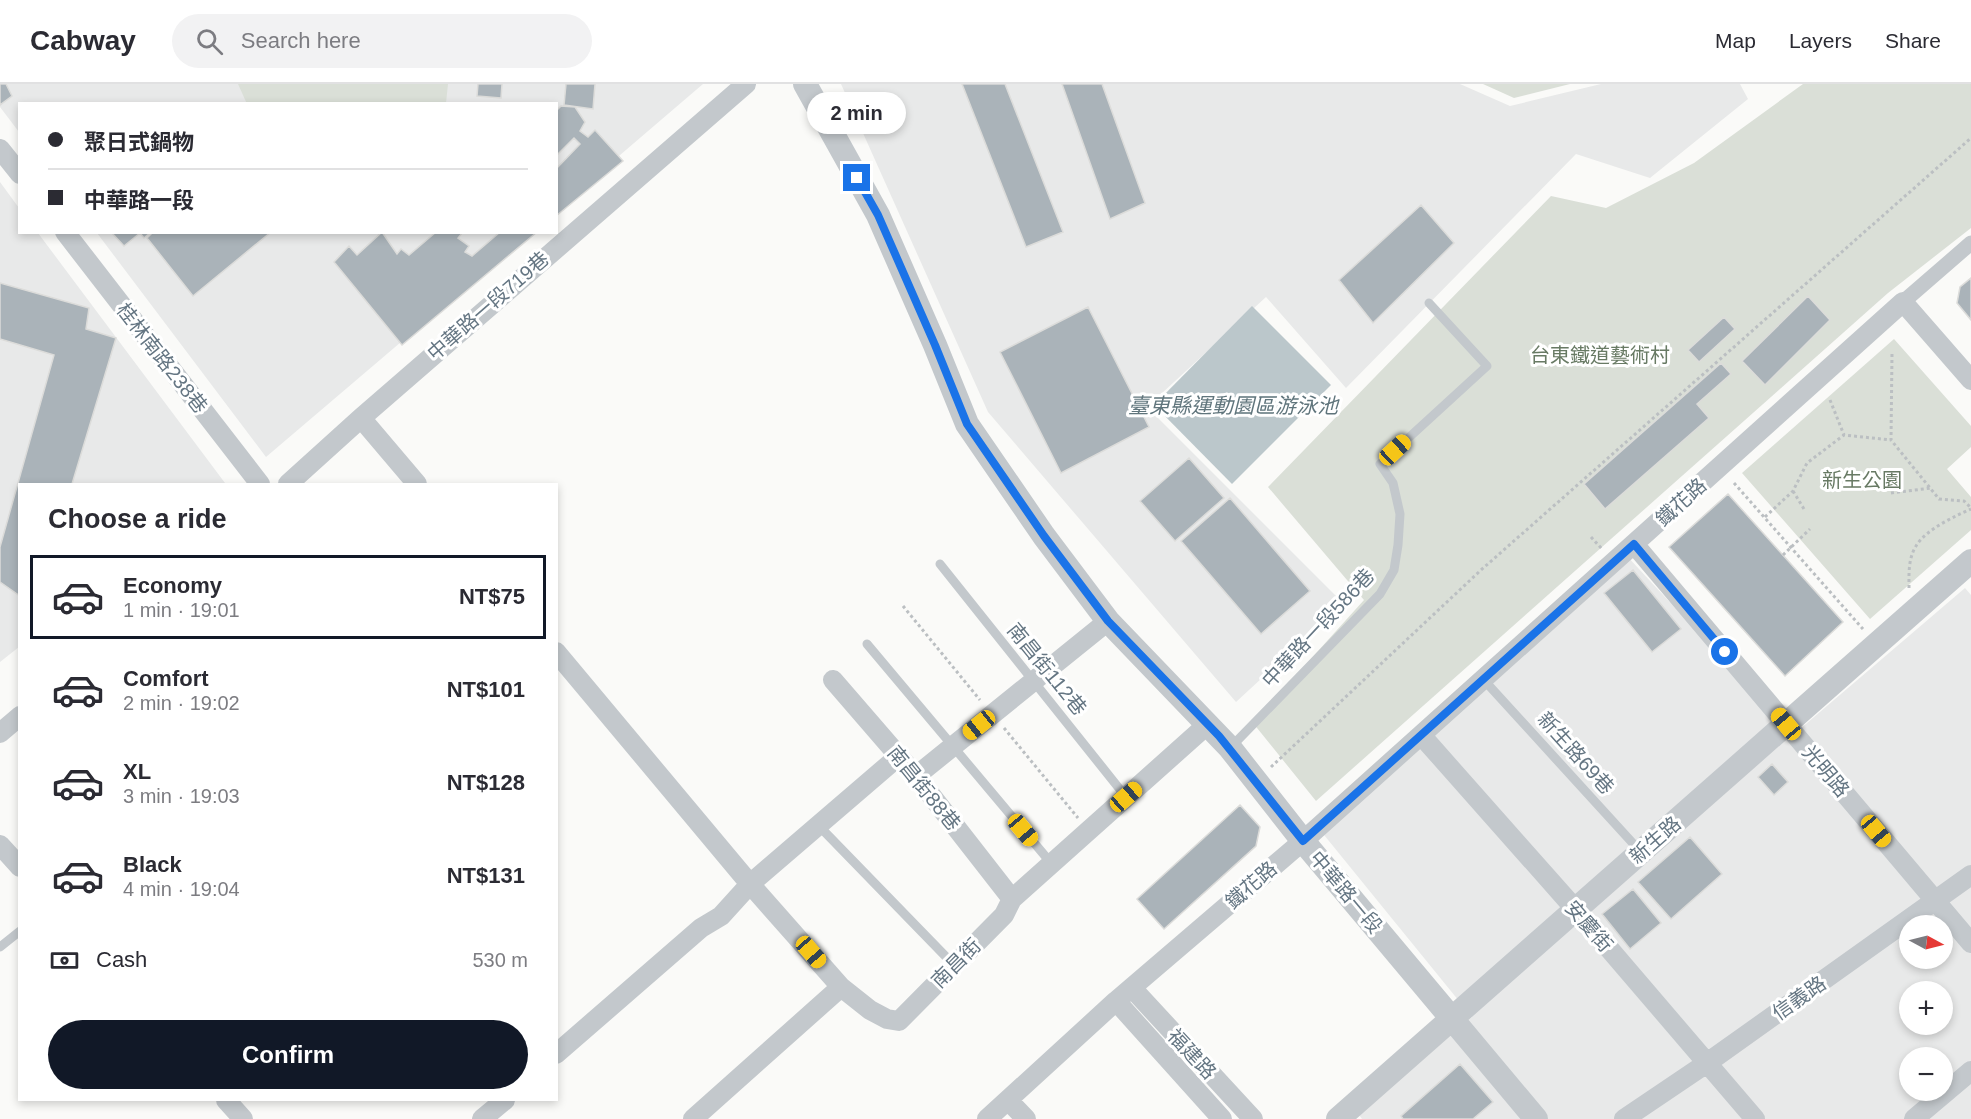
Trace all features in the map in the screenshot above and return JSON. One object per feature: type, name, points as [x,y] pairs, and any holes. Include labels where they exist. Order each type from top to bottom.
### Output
[{"type":"street","name":"中華路一段719巷","points":[[289,483],[746,84]]},
{"type":"street","name":"中華路一段","points":[[805,84],[878,215],[967,424],[1044,536],[1108,621],[1230,748],[1303,841],[1536,1119]]},
{"type":"street","points":[[0,149],[18,172]]},
{"type":"street","name":"桂林南路238巷","points":[[67,234],[259,483]]},
{"type":"street","name":"鐵花路","points":[[987,1119],[1116,1001],[1303,841],[1971,243]]},
{"type":"street","points":[[1903,302],[1971,380]]},
{"type":"street","points":[[361,418],[416,483]]},
{"type":"street","name":"光明路","points":[[1634,544],[1971,943]]},
{"type":"street","name":"新生路","points":[[1338,1119],[1971,561]]},
{"type":"street","points":[[916,776],[1108,621]]},
{"type":"street","points":[[558,655],[750,884],[841,987],[693,1119]]},
{"type":"street","name":"南昌街88巷","points":[[833,680],[916,776],[1012,899]]},
{"type":"street","points":[[0,733],[18,718]]},
{"type":"street","name":"南昌街","points":[[841,987],[870,1010],[899,1021],[1004,915],[1012,899],[1208,724]]},
{"type":"street","name":"安慶街","points":[[1421,735],[1576,910],[1755,1119]]},
{"type":"street","points":[[558,1052],[700,928],[721,916],[750,884],[899,756]]},
{"type":"street","points":[[0,845],[18,865]]},
{"type":"street","name":"信義路","points":[[1624,1119],[1936,902],[1971,875]]},
{"type":"street","name":"福建路","points":[[1132,988],[1253,1119]]},
{"type":"street","name":"福建路","points":[[1116,1001],[1222,1119]]},
{"type":"street","points":[[1914,1119],[1971,1071]]},
{"type":"street","points":[[1008,1100],[1026,1119]]},
{"type":"street","points":[[227,1101],[239,1118]]},
{"type":"street","points":[[482,1119],[504,1101]]},
{"type":"lane","name":"中華路一段586巷","points":[[1230,748],[1380,594],[1394,570],[1400,514],[1393,483],[1380,465],[1487,366],[1429,303]]},
{"type":"lane","name":"南昌街112巷","points":[[940,564],[1126,797]]},
{"type":"lane","points":[[867,644],[1051,863]]},
{"type":"lane","name":"新生路69巷","points":[[1483,679],[1641,852]]},
{"type":"lane","points":[[818,825],[954,965]]},
{"type":"lane","points":[[0,947],[18,933]]},
{"type":"path","points":[[1256,781],[1480,570],[1971,138]]},
{"type":"path","points":[[1892,354],[1891,440],[1939,499],[1964,501],[1971,508],[1946,520],[1916,545],[1909,566],[1909,588]]},
{"type":"path","points":[[1830,400],[1844,435]]},
{"type":"path","points":[[1765,517],[1793,491],[1807,463],[1844,435],[1891,440]]},
{"type":"path","points":[[1734,483],[1863,629]]},
{"type":"path","points":[[1892,493],[1930,488]]},
{"type":"path","points":[[1793,491],[1804,509]]},
{"type":"path","points":[[1783,555],[1810,529]]},
{"type":"path","points":[[1591,537],[1605,552]]},
{"type":"shaded area","points":[[0,84],[703,84],[558,208],[558,102],[18,102],[18,131],[0,107]]},
{"type":"shaded area","points":[[841,84],[1460,84],[1510,106],[1601,84],[1740,84],[1748,99],[1650,178],[1576,154],[1346,388],[1266,297],[1147,407],[1343,603],[1236,702],[988,412]]},
{"type":"shaded area","points":[[0,182],[18,207],[18,234],[39,234],[225,483],[18,483],[18,648],[0,662]]},
{"type":"shaded area","points":[[98,234],[528,234],[266,457]]},
{"type":"shaded area","points":[[1626,555],[1793,735],[1965,588],[1971,595],[1971,1119],[1362,1119],[1357,1112],[1472,1017],[1320,830]]},
{"type":"green space","points":[[238,84],[448,84],[446,102],[246,102]]},
{"type":"green space","points":[[1483,84],[1570,84],[1514,98]]},
{"type":"green space","name":"台東鐵道藝術村","points":[[1803,84],[1971,84],[1971,228],[1888,293],[1316,801],[1253,723],[1364,600],[1268,487],[1551,196],[1606,208],[1694,163]]},
{"type":"green space","name":"新生公園","points":[[1894,339],[1971,426],[1971,447],[1947,469],[1971,497],[1971,530],[1870,619],[1742,473]]},
{"type":"water","name":"臺東縣運動園區游泳池","points":[[1252,306],[1331,385],[1232,484],[1154,405]]},
{"type":"building","points":[[0,84],[6,84],[12,96],[0,105]]},
{"type":"building","points":[[478,84],[502,84],[501,98],[477,96]]},
{"type":"building","points":[[566,84],[595,84],[593,109],[564,105]]},
{"type":"building","points":[[962,84],[1005,84],[1063,232],[1026,247]]},
{"type":"building","points":[[1062,84],[1102,84],[1145,203],[1110,219]]},
{"type":"building","points":[[561,106],[575,107],[585,122],[580,131],[588,137],[595,130],[623,161],[558,214],[558,167],[580,144],[574,138],[558,154],[558,109]]},
{"type":"building","points":[[1421,205],[1454,243],[1373,323],[1339,280]]},
{"type":"building","points":[[113,234],[139,234],[124,246]]},
{"type":"building","points":[[151,234],[269,234],[193,296],[147,238]]},
{"type":"building","points":[[380,234],[383,234],[397,254],[401,249],[409,255],[434,234],[461,234],[458,238],[469,246],[465,252],[472,256],[498,234],[535,234],[402,345],[334,262],[349,246],[357,255]]},
{"type":"building","points":[[1971,278],[1971,320],[1957,303],[1960,287]]},
{"type":"building","points":[[0,283],[89,308],[86,329],[116,338],[72,483],[18,483],[54,355],[0,339]]},
{"type":"building","points":[[1808,296],[1830,320],[1765,385],[1742,361]]},
{"type":"building","points":[[1088,307],[1149,427],[1061,473],[1000,352]]},
{"type":"building","points":[[1724,317],[1735,329],[1699,362],[1688,350]]},
{"type":"building","points":[[1721,363],[1731,374],[1697,404],[1709,418],[1605,509],[1584,484]]},
{"type":"building","points":[[1189,458],[1224,498],[1175,541],[1140,501]]},
{"type":"building","points":[[18,483],[18,595],[0,582],[0,547]]},
{"type":"building","points":[[1728,494],[1843,622],[1785,676],[1669,547]]},
{"type":"building","points":[[1230,498],[1310,591],[1261,634],[1181,541]]},
{"type":"building","points":[[1633,570],[1681,629],[1652,652],[1604,593]]},
{"type":"building","points":[[1772,764],[1788,782],[1774,795],[1758,777]]},
{"type":"building","points":[[1240,805],[1260,827],[1256,846],[1164,929],[1137,899]]},
{"type":"building","points":[[1690,837],[1722,874],[1671,919],[1638,882]]},
{"type":"building","points":[[1633,889],[1661,923],[1630,949],[1602,914]]},
{"type":"building","points":[[1460,1064],[1493,1102],[1473,1119],[1403,1119],[1401,1116]]},
{"type":"route","points":[[857,178],[878,215],[967,424],[1044,536],[1108,621],[1219,736],[1303,841],[1634,544],[1725,652]]}]
